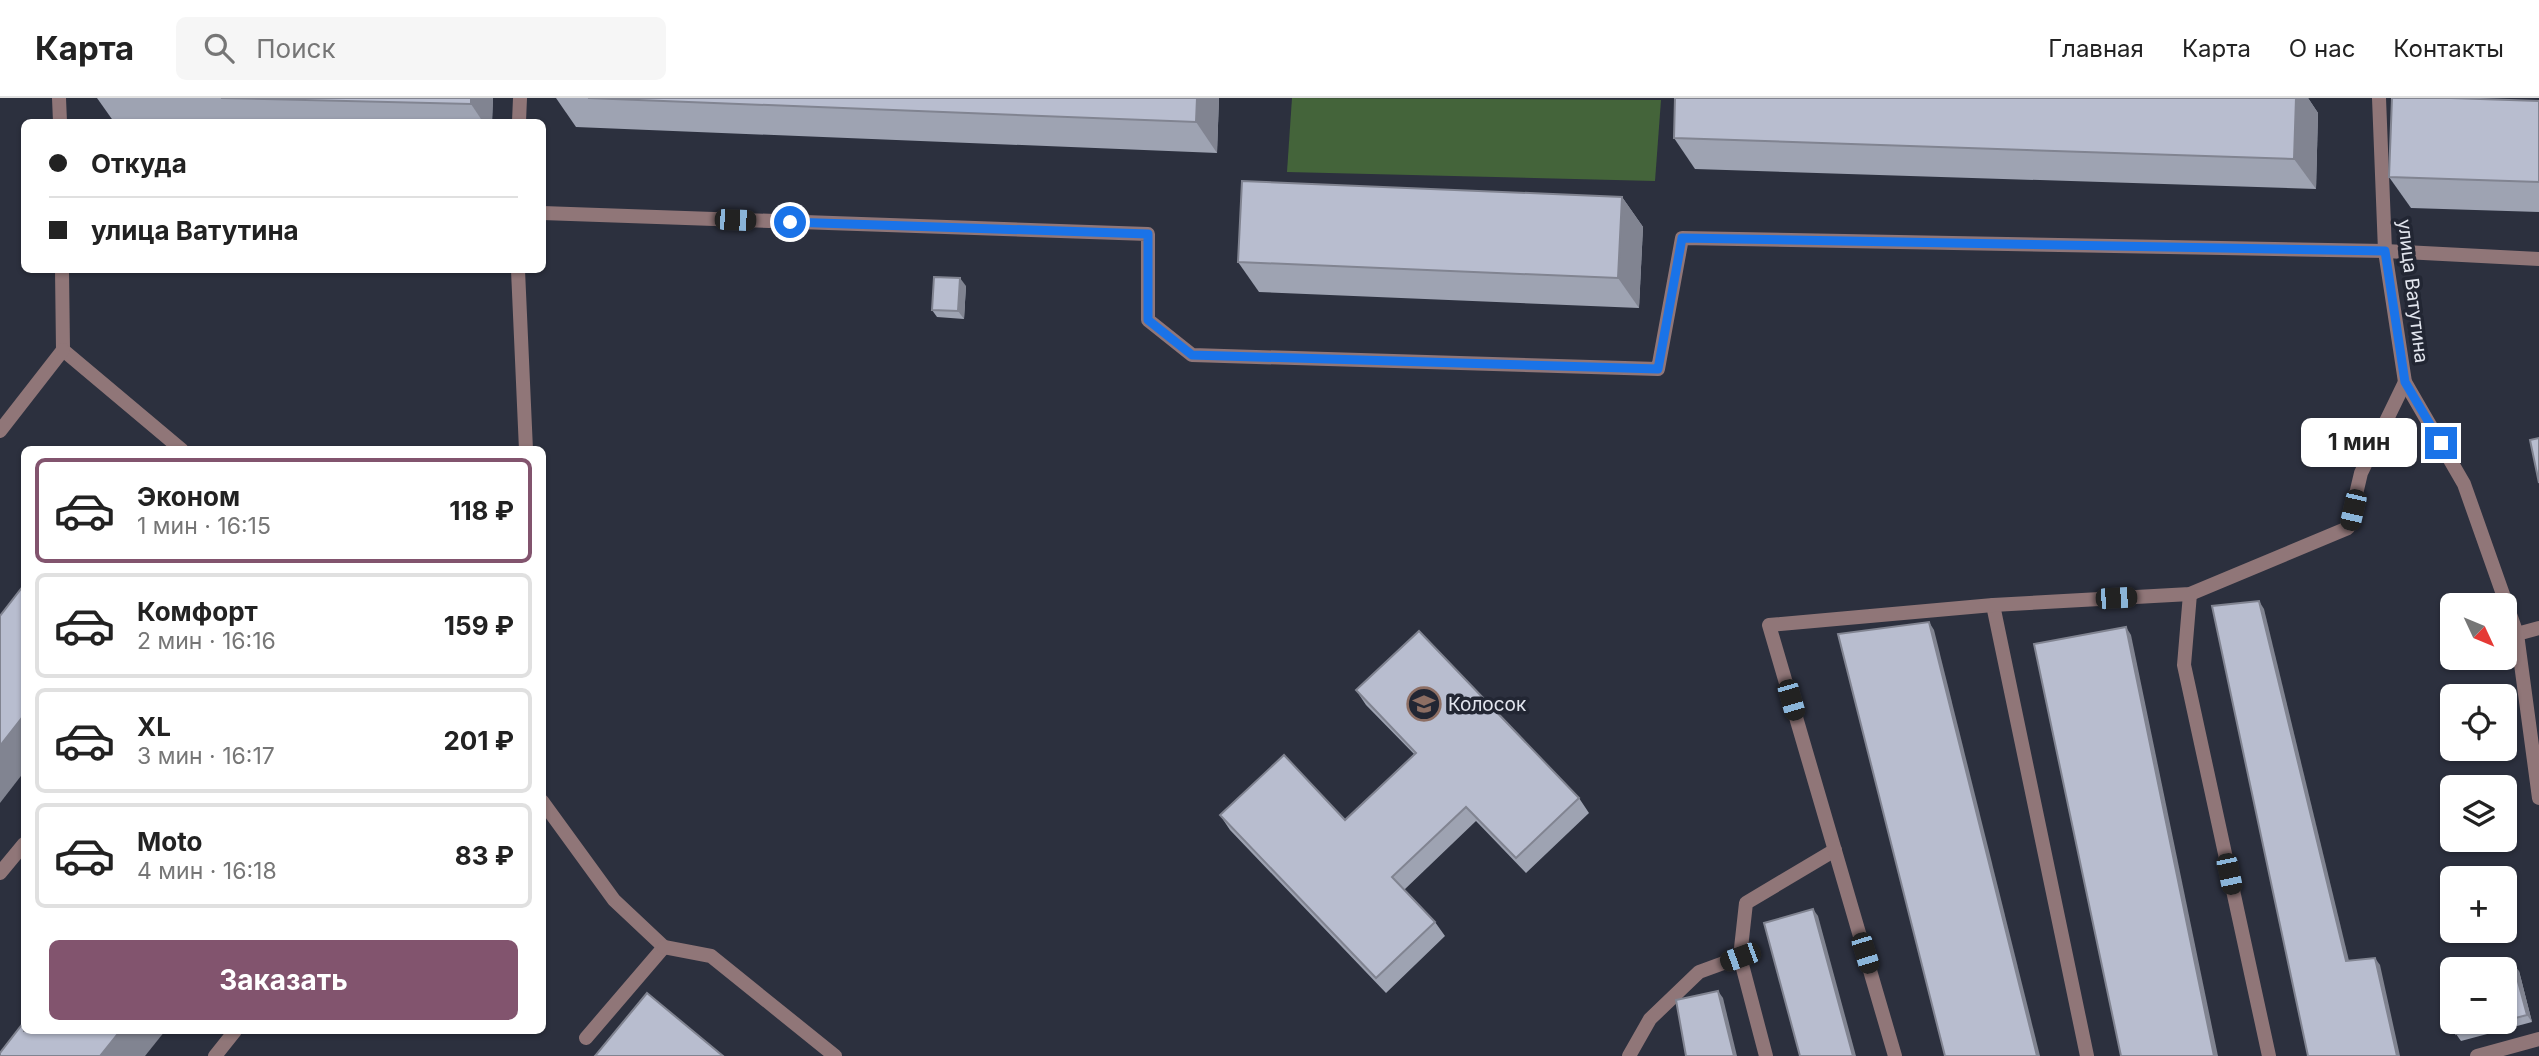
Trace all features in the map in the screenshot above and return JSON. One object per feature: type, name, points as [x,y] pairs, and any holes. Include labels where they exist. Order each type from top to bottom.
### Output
[{"type":"street","points":[[59,98],[60,119]]},
{"type":"street","points":[[519,119],[520,98]]},
{"type":"street","name":"улица Ватутина","points":[[2379,98],[2385,251],[2405,382],[2464,484],[2503,593]]},
{"type":"street","points":[[546,214],[1148,234],[1148,320],[1192,355],[1658,369],[1682,238],[2385,251],[2539,259]]},
{"type":"street","points":[[0,431],[63,350],[62,273]]},
{"type":"street","points":[[518,273],[526,446]]},
{"type":"street","points":[[63,350],[177,446]]},
{"type":"street","points":[[1895,1056],[1769,625],[1993,605],[2190,594],[2348,528],[2361,473],[2405,382]]},
{"type":"street","points":[[2190,594],[2184,666],[2269,1056]]},
{"type":"street","points":[[1993,605],[2087,1056]]},
{"type":"street","points":[[2517,634],[2539,628]]},
{"type":"street","name":"улица Ватутина","points":[[2517,634],[2539,798]]},
{"type":"street","points":[[546,806],[614,900],[664,947],[711,956],[835,1056]]},
{"type":"street","points":[[0,873],[21,848]]},
{"type":"street","points":[[1766,1056],[1740,957],[1746,903],[1835,850]]},
{"type":"street","points":[[586,1038],[664,947]]},
{"type":"street","points":[[1629,1056],[1650,1019],[1699,972],[1740,957]]},
{"type":"street","points":[[215,1056],[233,1034]]},
{"type":"street","points":[[2477,1056],[2539,1039]]},
{"type":"green space","points":[[1292,98],[1661,100],[1655,181],[1287,172]]},
{"type":"building","points":[[221,98],[471,98],[471,104]]},
{"type":"building","points":[[588,98],[1197,98],[1196,122]]},
{"type":"building","points":[[1675,98],[2296,98],[2294,159],[1674,138]]},
{"type":"building","points":[[2392,98],[2539,101],[2539,182],[2389,177]]},
{"type":"building","points":[[1242,181],[1622,197],[1618,278],[1238,262]]},
{"type":"building","points":[[934,277],[960,278],[958,311],[932,310]]},
{"type":"building","points":[[2539,438],[2539,483],[2530,440]]},
{"type":"building","points":[[21,589],[21,719],[0,746],[0,616]]},
{"type":"building","points":[[2259,601],[2346,961],[2375,958],[2397,1056],[2308,1056],[2212,606]]},
{"type":"building","points":[[1929,622],[2037,1056],[1945,1056],[1838,634]]},
{"type":"building","points":[[2126,627],[2214,1056],[2121,1056],[2034,644]]},
{"type":"building","points":[[1419,631],[1579,798],[1516,858],[1466,807],[1392,877],[1435,922],[1376,978],[1220,815],[1284,755],[1345,820],[1416,753],[1356,690]]},
{"type":"building","points":[[1813,909],[1853,1056],[1800,1056],[1764,923]]},
{"type":"building","points":[[2517,978],[2527,1015],[2517,1018]]},
{"type":"building","points":[[1718,991],[1734,1056],[1686,1056],[1676,1000]]},
{"type":"building","points":[[647,993],[723,1056],[595,1056]]},
{"type":"building","points":[[21,1026],[21,1034],[118,1034],[100,1056],[0,1056]]},
{"type":"place","name":"Колосок","points":[[1424,704]]},
{"type":"route","points":[[790,222],[1148,234],[1148,320],[1192,355],[1658,369],[1682,238],[2385,251],[2405,382],[2441,443]]}]
